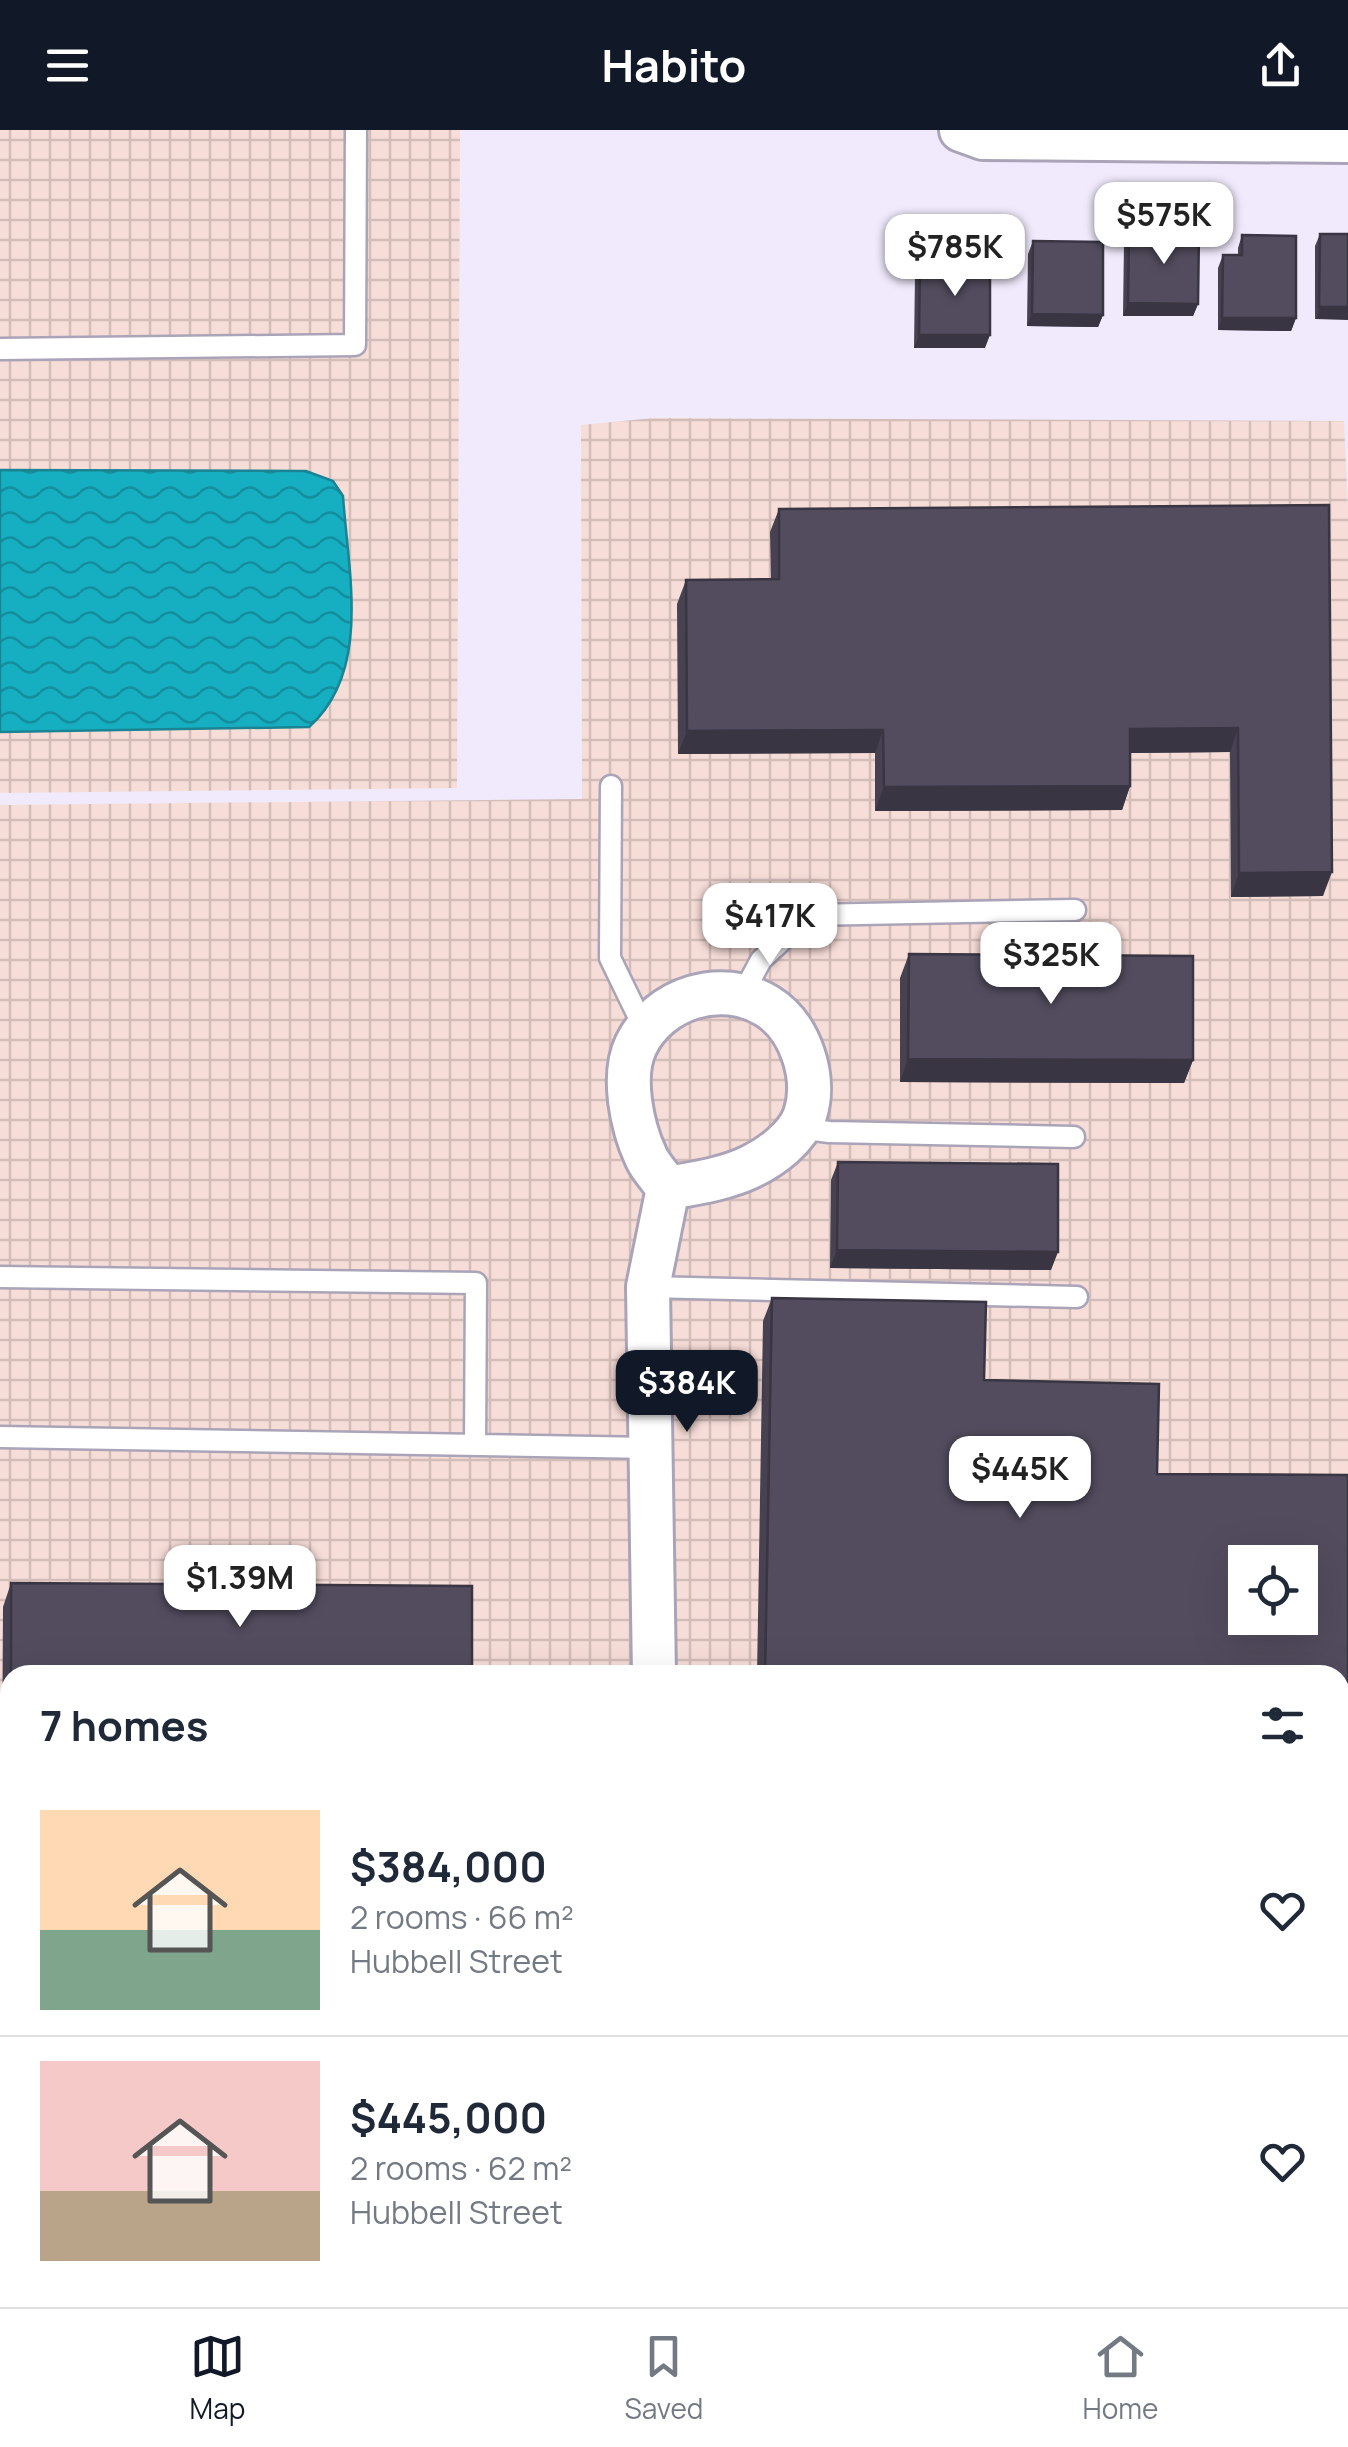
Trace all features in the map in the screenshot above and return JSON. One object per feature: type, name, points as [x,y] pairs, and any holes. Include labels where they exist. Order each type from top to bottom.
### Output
[{"type":"street","points":[[961,130],[983,138],[1348,142]]},
{"type":"street","points":[[654,1665],[648,1287],[668,1188],[646,1158],[632,1114],[632,1053],[644,1028],[684,998],[710,994],[741,997],[765,1005],[782,1019],[806,1061],[806,1114],[782,1146],[750,1166],[717,1178],[668,1188]]},
{"type":"lane","points":[[0,350],[355,344],[356,130]]},
{"type":"lane","points":[[611,786],[610,958],[644,1028]]},
{"type":"lane","points":[[741,997],[761,960],[810,916],[1074,910]]},
{"type":"lane","points":[[798,1128],[1074,1137]]},
{"type":"lane","points":[[0,1277],[476,1283],[476,1445]]},
{"type":"lane","points":[[648,1287],[1077,1297]]},
{"type":"lane","points":[[0,1437],[651,1448]]},
{"type":"shaded area","points":[[0,130],[460,130],[457,788],[0,793]]},
{"type":"shaded area","points":[[654,418],[1344,421],[1348,510],[1348,1665],[0,1665],[0,805],[582,799],[581,425]]},
{"type":"water","points":[[0,470],[306,471],[333,481],[343,496],[352,619],[342,678],[329,704],[309,727],[0,732]]},
{"type":"building","points":[[1129,230],[1199,231],[1198,304],[1128,303]]},
{"type":"building","points":[[1320,234],[1348,234],[1348,307],[1319,307]]},
{"type":"building","points":[[1242,235],[1296,236],[1296,318],[1222,318],[1223,255],[1242,255]]},
{"type":"building","points":[[1033,241],[1103,242],[1103,315],[1032,314]]},
{"type":"building","points":[[920,262],[990,263],[990,335],[919,335]]},
{"type":"building","points":[[1329,505],[1332,872],[1239,873],[1238,728],[1130,729],[1130,786],[884,787],[883,730],[687,731],[686,580],[779,579],[779,509]]},
{"type":"building","points":[[909,954],[1193,956],[1193,1060],[908,1059]]},
{"type":"building","points":[[838,1162],[1058,1164],[1058,1252],[837,1250]]},
{"type":"building","points":[[772,1298],[986,1302],[984,1380],[1159,1384],[1157,1474],[1348,1475],[1348,1665],[765,1665]]},
{"type":"building","points":[[11,1583],[472,1586],[472,1665],[11,1665]]}]
